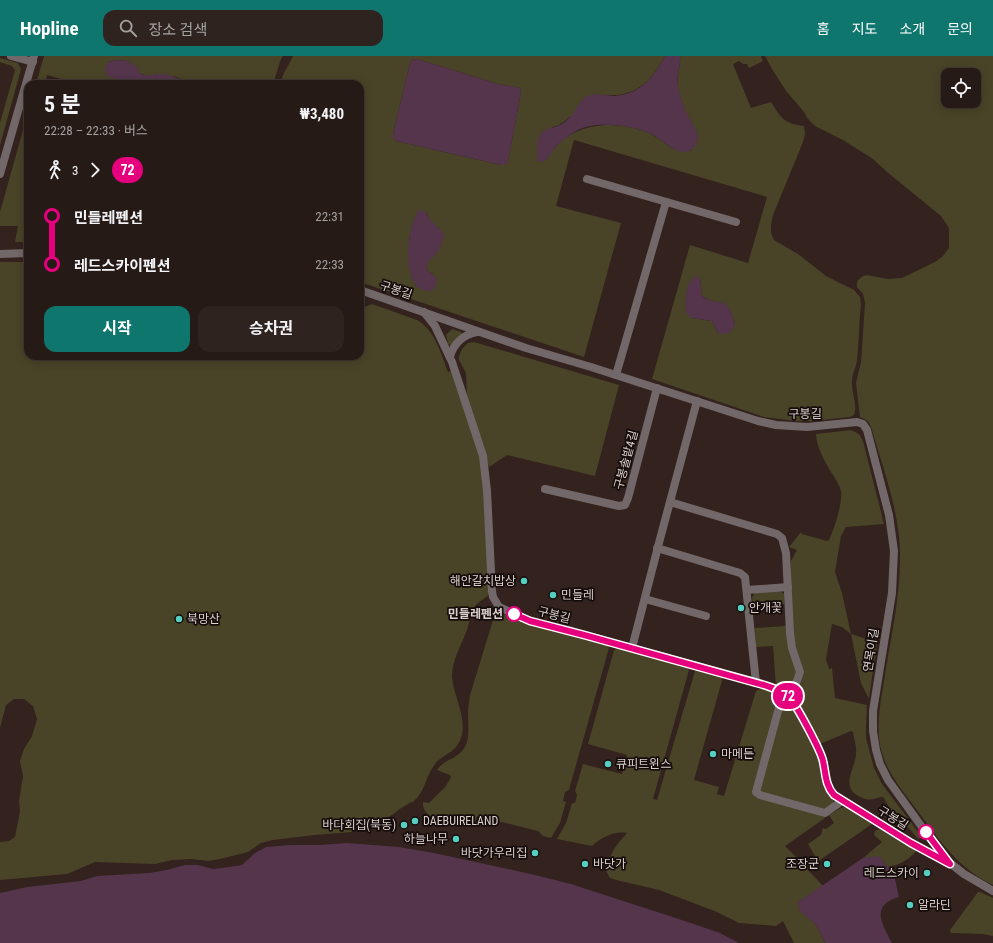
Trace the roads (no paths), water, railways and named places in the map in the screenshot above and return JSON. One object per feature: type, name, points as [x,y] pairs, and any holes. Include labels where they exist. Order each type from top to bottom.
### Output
[{"type":"street","points":[[11,56],[34,59],[27,80]]},
{"type":"street","points":[[0,174],[2,161],[24,91]]},
{"type":"street","points":[[587,179],[736,222]]},
{"type":"street","points":[[616,375],[666,202]]},
{"type":"street","points":[[0,254],[24,253]]},
{"type":"street","name":"구봉길","points":[[364,291],[526,348],[616,375],[758,421],[776,425],[807,427],[859,423]]},
{"type":"street","name":"구봉길","points":[[424,312],[435,326],[450,357],[484,460],[492,591],[499,607],[530,621],[756,683],[783,693],[791,699],[821,755],[827,785],[834,795],[921,850],[950,864],[975,882],[993,891]]},
{"type":"street","points":[[450,357],[454,348],[461,340],[468,334],[478,332]]},
{"type":"street","name":"구봉솔밭4길","points":[[545,489],[619,506],[625,505],[657,388]]},
{"type":"street","points":[[632,648],[657,548],[697,401]]},
{"type":"street","name":"연목이길","points":[[859,423],[863,424],[867,430],[889,515],[894,551],[892,593],[873,712],[873,730],[876,750],[880,764],[888,780],[950,864]]},
{"type":"street","points":[[670,502],[780,536],[783,541],[787,558],[790,637],[800,672],[791,699]]},
{"type":"street","points":[[657,548],[743,575],[747,582],[756,683]]},
{"type":"street","points":[[747,590],[788,587]]},
{"type":"street","points":[[645,599],[706,616]]},
{"type":"street","points":[[783,693],[756,792],[760,795],[825,813],[842,801]]},
{"type":"place","name":"해안갈치밥상","points":[[524,581]]},
{"type":"place","name":"민들레","points":[[553,595]]},
{"type":"place","name":"안개꽃","points":[[741,608]]},
{"type":"place","name":"민들레펜션","points":[[514,614]]},
{"type":"place","name":"북망산","points":[[179,619]]},
{"type":"place","name":"마메든","points":[[713,754]]},
{"type":"place","name":"큐피트윈스","points":[[608,764]]},
{"type":"place","name":"DAEBUIRELAND","points":[[415,821]]},
{"type":"place","name":"바다회집(북동)","points":[[404,825]]},
{"type":"place","name":"하늘나무","points":[[456,839]]},
{"type":"place","name":"바닷가우리집","points":[[535,853]]},
{"type":"place","name":"바닷가","points":[[585,864]]},
{"type":"place","name":"조장군","points":[[827,864]]},
{"type":"place","name":"레드스카이","points":[[927,873]]},
{"type":"place","name":"알라딘","points":[[910,905]]}]
